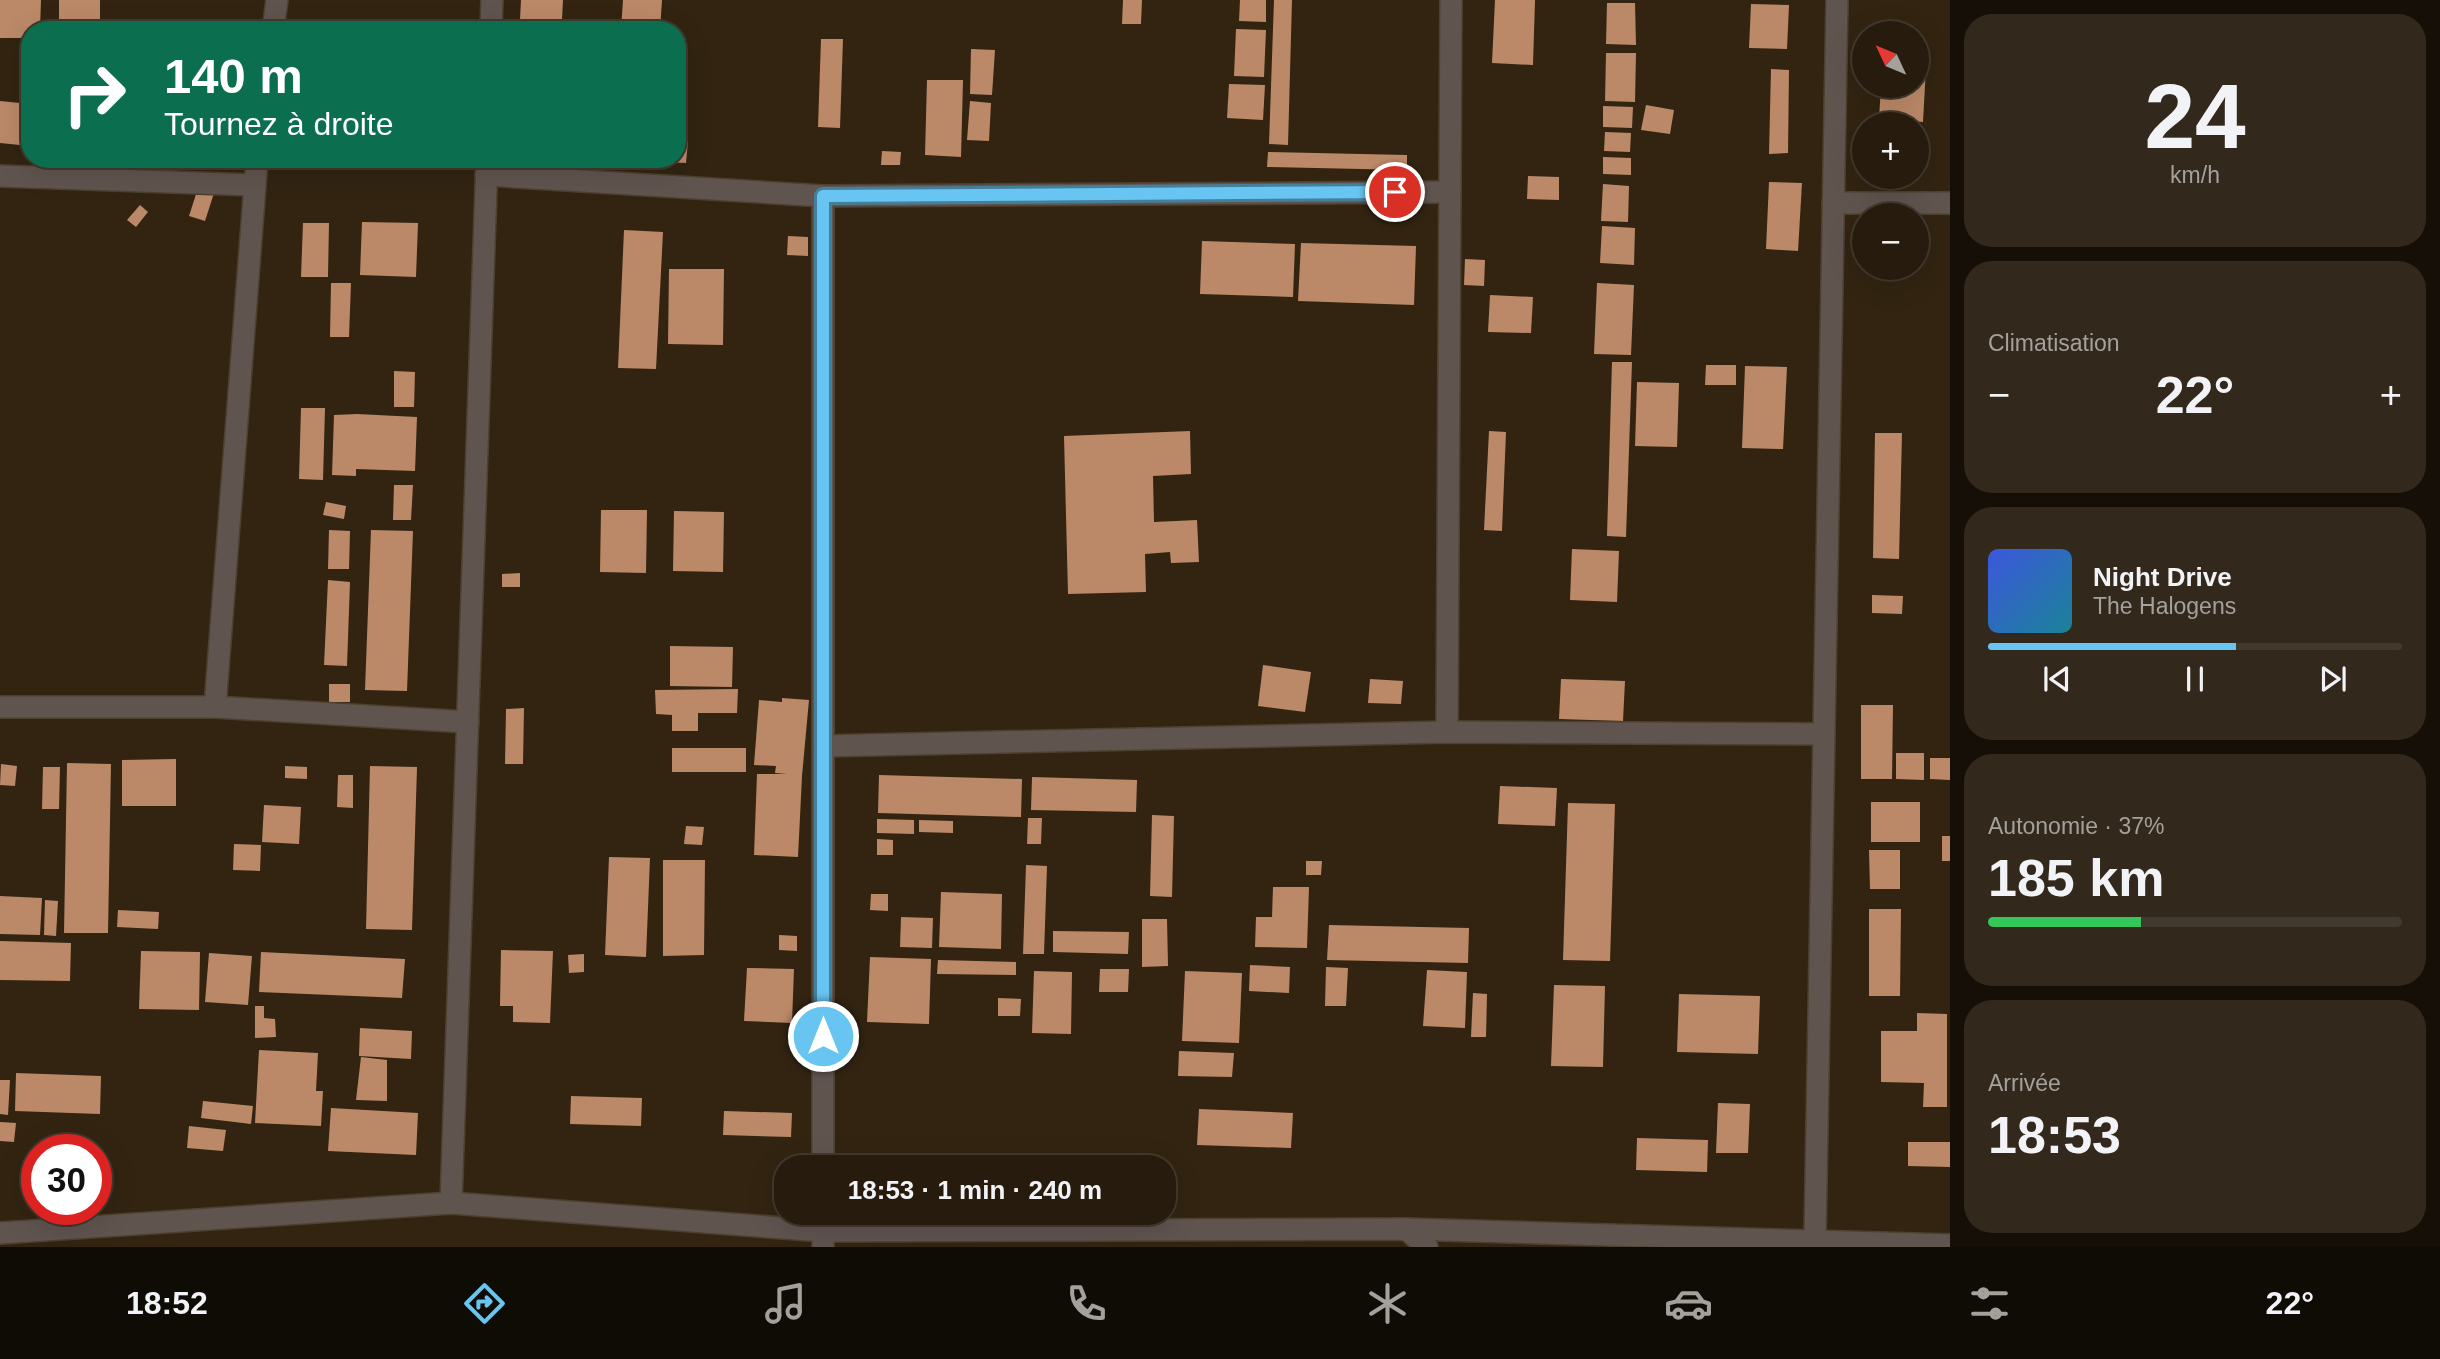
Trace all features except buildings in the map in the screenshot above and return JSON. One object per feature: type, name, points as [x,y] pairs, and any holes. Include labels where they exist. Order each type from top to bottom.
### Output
[{"type":"street","points":[[274,21],[277,0]]},
{"type":"street","points":[[491,21],[492,0]]},
{"type":"street","points":[[1447,732],[1451,0]]},
{"type":"street","points":[[1815,1239],[1837,0]]},
{"type":"street","points":[[215,708],[256,168]]},
{"type":"street","points":[[451,1203],[487,168]]},
{"type":"street","points":[[499,168],[823,196],[1450,192]]},
{"type":"street","points":[[0,176],[254,185]]},
{"type":"street","points":[[823,196],[823,1155]]},
{"type":"street","points":[[1833,203],[1950,203]]},
{"type":"street","points":[[0,707],[215,708],[468,722]]},
{"type":"street","points":[[823,746],[1447,732],[1824,734]]},
{"type":"street","points":[[0,1233],[451,1203],[823,1230],[1406,1229],[1950,1245]]},
{"type":"street","points":[[1406,1229],[1427,1247]]},
{"type":"route","points":[[823,1036],[823,196],[1395,192]]}]
